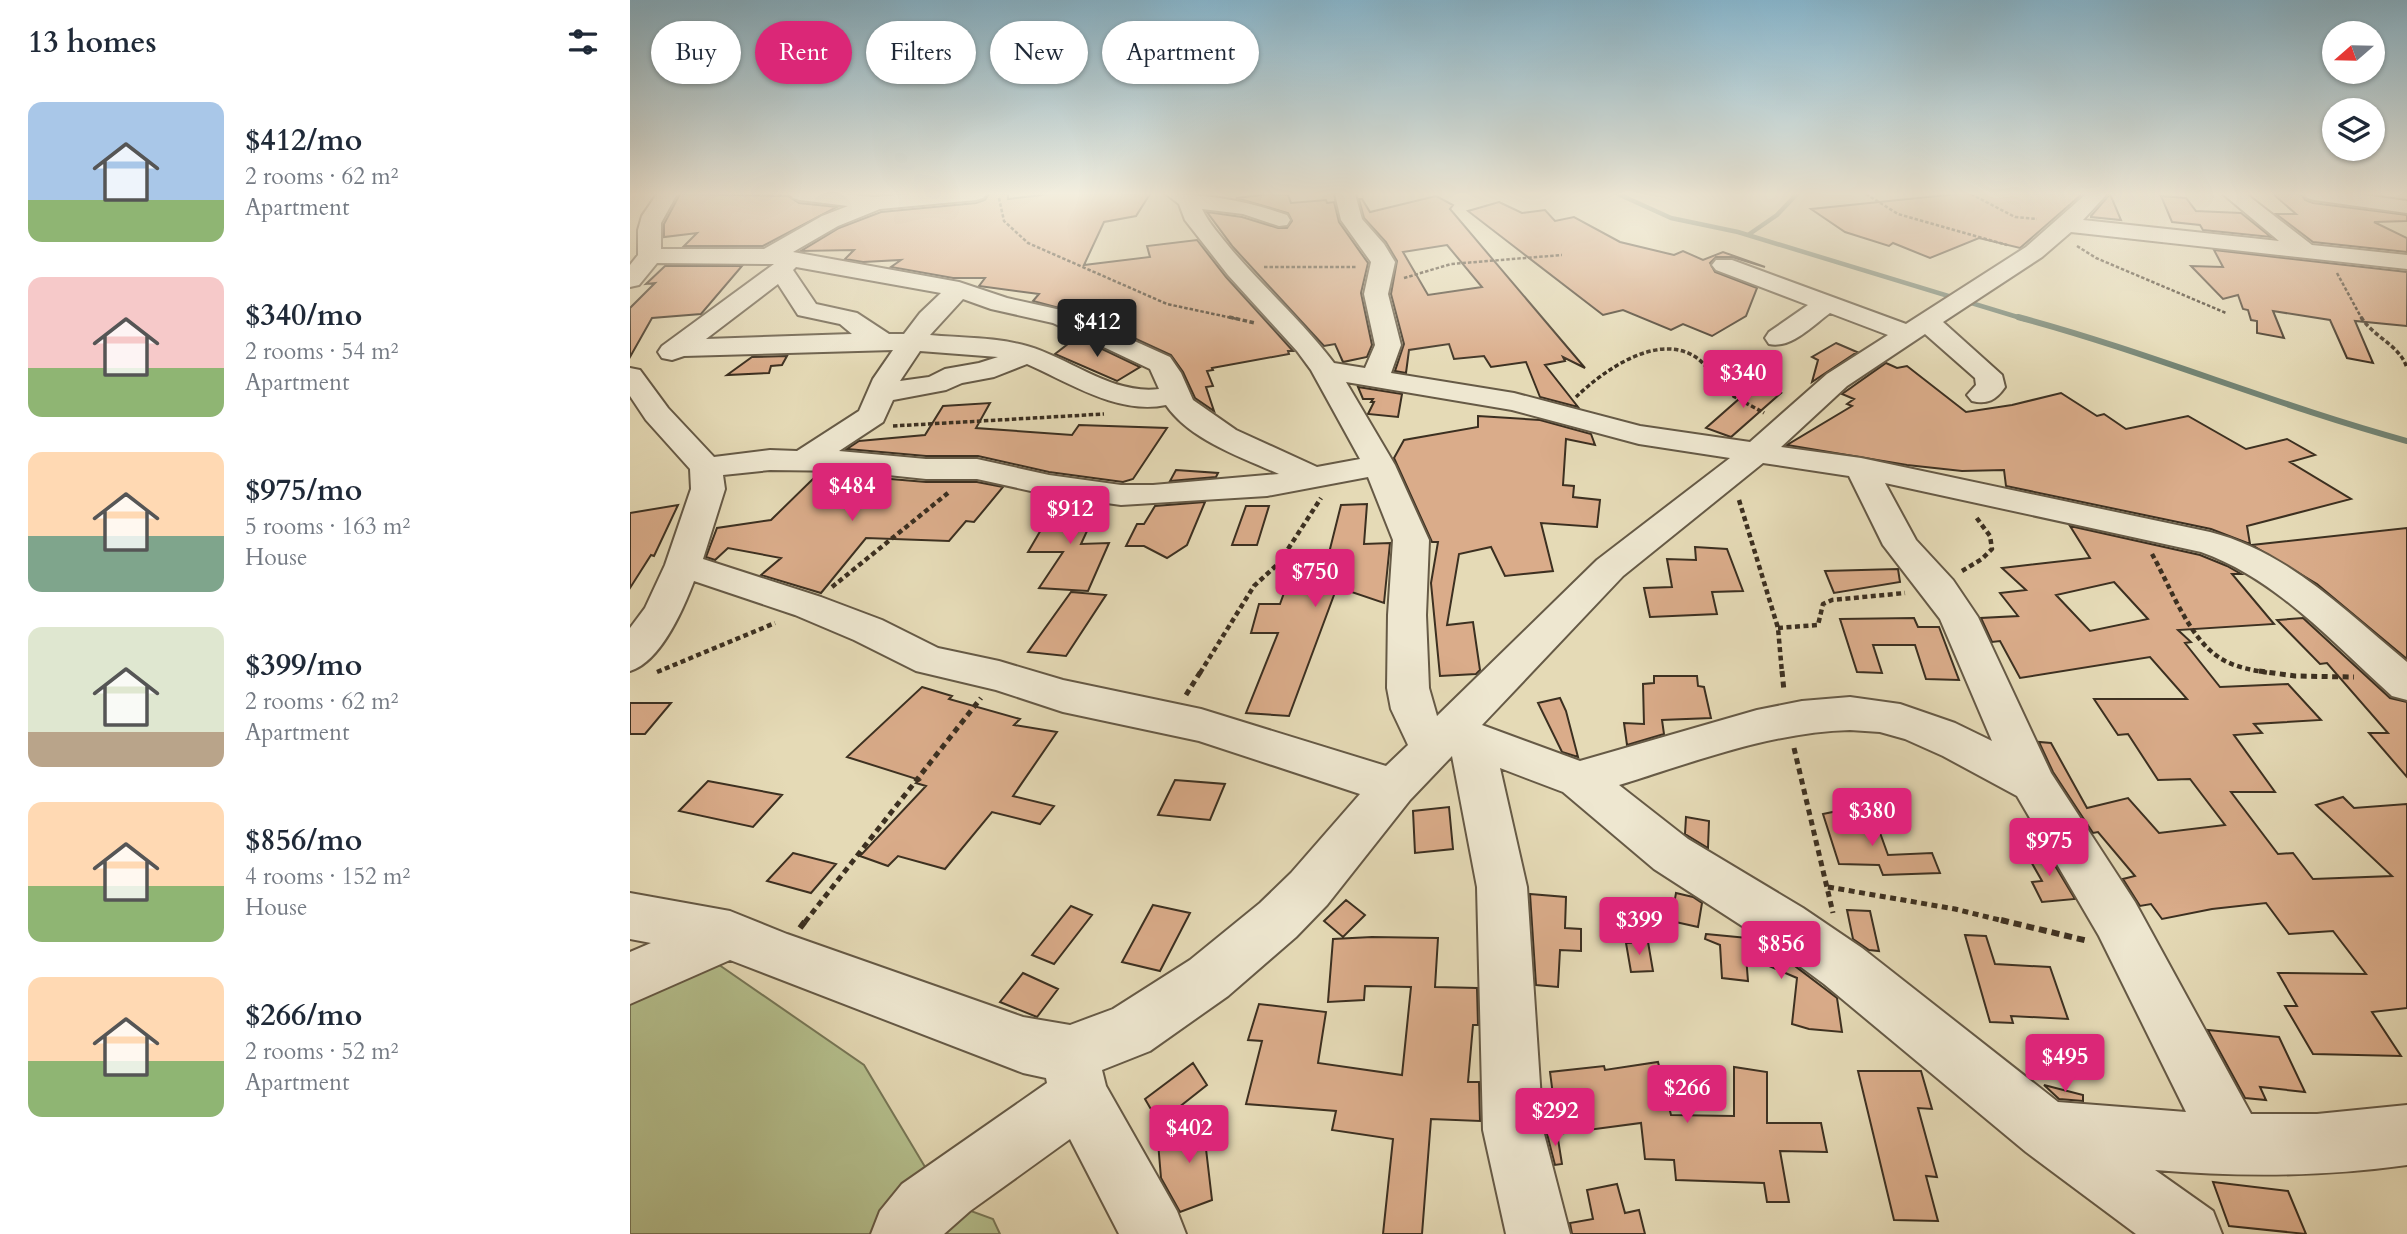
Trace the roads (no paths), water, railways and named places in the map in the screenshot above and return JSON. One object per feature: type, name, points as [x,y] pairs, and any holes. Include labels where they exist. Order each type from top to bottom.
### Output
[{"type":"street","points":[[630,280],[637,252]]},
{"type":"street","points":[[735,252],[958,289],[1000,304],[1061,317],[1166,367],[1175,394],[1185,410],[1220,433],[1325,475]]},
{"type":"street","points":[[642,665],[683,565],[708,489],[706,467],[657,414],[630,377],[678,348],[792,252]]},
{"type":"street","points":[[1221,252],[1295,330],[1325,370],[1379,465],[1411,540],[1407,615],[1408,688],[1412,709],[1450,739],[1579,779],[1671,854],[1775,918],[1843,966],[2047,1131],[2190,1234]]},
{"type":"street","points":[[1375,378],[1388,345],[1377,300],[1383,262],[1378,252]]},
{"type":"street","points":[[902,1234],[925,1208],[1075,1075],[1130,1031],[1209,978],[1244,950],[1309,889],[1394,787],[1450,739],[1610,568],[1755,452],[1837,380],[2034,252]]},
{"type":"street","points":[[2316,252],[2407,262]]},
{"type":"street","points":[[780,261],[807,310],[848,318],[864,331],[900,341]]},
{"type":"street","points":[[1724,265],[1827,303],[1941,314],[1988,375],[1991,387],[1982,395]]},
{"type":"street","points":[[806,459],[872,416],[900,341],[958,289]]},
{"type":"street","points":[[1778,338],[1827,303]]},
{"type":"street","points":[[881,393],[936,384],[955,375],[989,369],[1086,328]]},
{"type":"street","points":[[678,348],[741,347],[794,342],[900,341],[1014,351],[1118,393],[1155,400],[1175,394]]},
{"type":"street","points":[[1325,370],[1514,402],[1639,435],[1811,459],[1950,485],[2141,527],[2230,550],[2284,579],[2402,682]]},
{"type":"street","points":[[706,467],[806,459],[926,469],[977,469],[1049,485],[1121,495],[1232,491],[1379,465]]},
{"type":"street","points":[[1861,468],[1894,533],[1910,556],[1939,587],[1959,617],[2033,783],[2134,950],[2235,1146]]},
{"type":"street","points":[[683,565],[808,606],[868,630],[930,661],[999,676],[1063,696],[1252,740],[1394,787]]},
{"type":"street","points":[[1579,779],[1787,720],[1858,714],[1882,716],[1958,744],[2033,783]]},
{"type":"street","points":[[1450,739],[1502,887],[1513,1130],[1538,1234]]},
{"type":"street","points":[[630,916],[730,935],[778,956],[1023,1045],[1075,1075],[1154,1234]]},
{"type":"street","points":[[630,978],[730,935]]},
{"type":"street","points":[[2047,1131],[2235,1146],[2291,1145],[2407,1135]]},
{"type":"waterway","points":[[1802,252],[2024,319]]},
{"type":"waterway","points":[[2018,317],[2407,441]]}]
